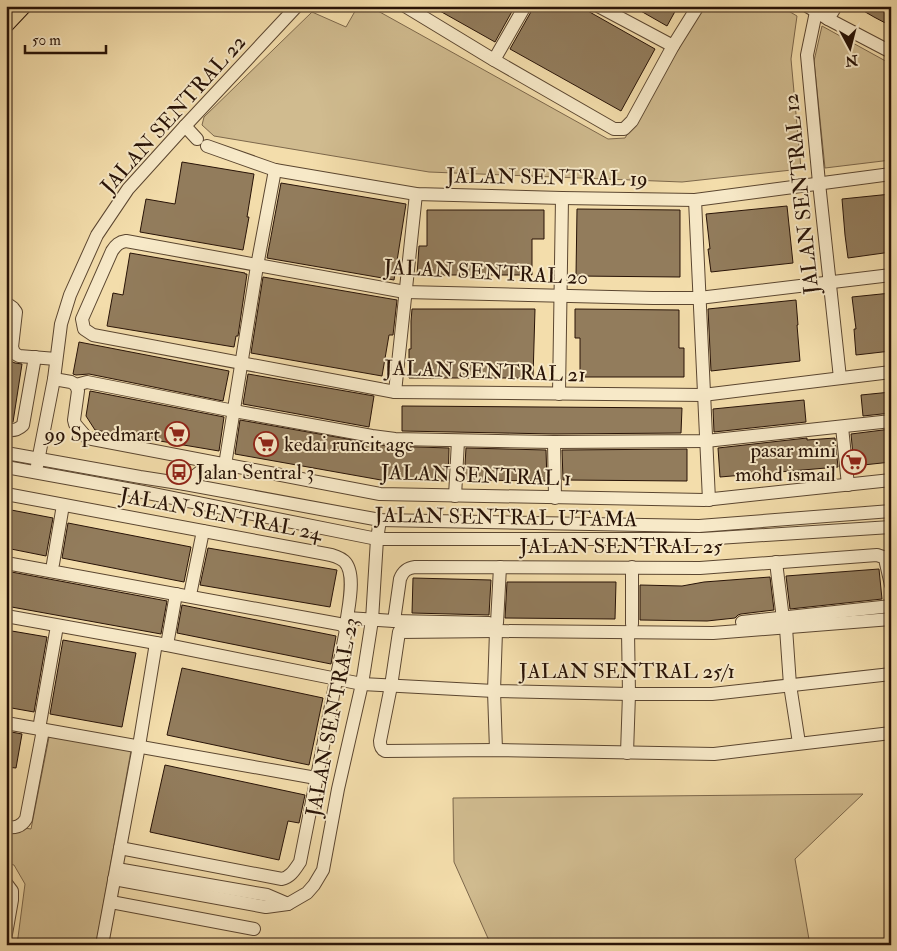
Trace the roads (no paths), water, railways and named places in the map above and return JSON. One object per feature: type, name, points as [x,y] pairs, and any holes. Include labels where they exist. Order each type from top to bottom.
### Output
[{"type":"main road","points":[[6,24],[23,6]]},
{"type":"street","name":"JALAN SENTRAL 22","points":[[36,472],[54,379],[61,324],[70,295],[97,235],[128,189],[298,6]]},
{"type":"street","points":[[405,6],[614,129],[624,130],[632,121],[673,46],[698,6]]},
{"type":"street","points":[[494,60],[525,6]]},
{"type":"street","points":[[598,6],[673,46]]},
{"type":"street","points":[[828,19],[836,6]]},
{"type":"street","points":[[814,8],[828,19],[891,52]]},
{"type":"street","name":"JALAN SENTRAL 12","points":[[814,8],[808,55],[819,183],[840,378]]},
{"type":"street","name":"JALAN SENTRAL 19","points":[[185,126],[202,142],[275,170],[416,194],[695,200],[891,174]]},
{"type":"street","points":[[225,465],[257,266],[275,170]]},
{"type":"street","points":[[395,392],[416,194]]},
{"type":"street","points":[[558,394],[562,198]]},
{"type":"street","points":[[695,200],[709,500]]},
{"type":"street","name":"JALAN SENTRAL 20","points":[[84,329],[82,318],[112,251],[119,242],[133,242],[405,292],[699,298],[891,275]]},
{"type":"street","points":[[6,303],[16,312],[12,347],[14,353],[19,356],[56,359]]},
{"type":"street","name":"JALAN SENTRAL 21","points":[[84,329],[93,335],[395,392],[703,395],[891,372]]},
{"type":"street","points":[[6,430],[19,429],[23,425],[35,357]]},
{"type":"street","points":[[54,379],[71,382],[76,385],[87,382],[384,438],[554,442],[706,441],[891,422]]},
{"type":"street","name":"JALAN SENTRAL 1","points":[[76,385],[78,391],[74,420],[75,424],[87,438],[380,494],[709,500],[891,480]]},
{"type":"street","points":[[842,427],[848,485]]},
{"type":"street","points":[[455,496],[458,440]]},
{"type":"street","points":[[554,442],[555,498]]},
{"type":"street","name":"JALAN SENTRAL UTAMA","points":[[6,453],[380,520],[699,526],[891,511]]},
{"type":"street","points":[[185,484],[211,463]]},
{"type":"street","name":"JALAN SENTRAL UTAMA","points":[[6,467],[377,539],[702,539],[891,527]]},
{"type":"street","name":"JALAN SENTRAL 24","points":[[6,494],[337,557],[346,562],[350,572],[351,584],[347,618]]},
{"type":"street","points":[[53,564],[63,504]]},
{"type":"street","name":"JALAN SENTRAL 23","points":[[115,874],[266,894],[288,904],[307,893],[314,885],[323,870],[338,789],[362,684],[372,620],[380,520]]},
{"type":"street","points":[[191,590],[203,531]]},
{"type":"street","points":[[6,555],[347,618],[372,620],[497,627],[630,628],[891,619]]},
{"type":"street","name":"JALAN SENTRAL 25","points":[[394,621],[400,579],[405,570],[415,567],[700,568],[880,555],[885,559],[891,585]]},
{"type":"street","points":[[776,562],[790,685],[799,743]]},
{"type":"street","points":[[6,563],[342,625],[346,630],[300,862],[287,878],[282,879],[120,848]]},
{"type":"street","points":[[496,750],[494,691],[500,566]]},
{"type":"street","points":[[627,753],[632,567]]},
{"type":"street","points":[[102,945],[139,746],[161,644],[176,594]]},
{"type":"street","points":[[784,623],[891,606]]},
{"type":"street","name":"JALAN SENTRAL 25/1","points":[[6,616],[161,644],[362,684],[391,686],[494,691],[719,694],[891,674]]},
{"type":"street","points":[[6,827],[14,828],[22,825],[26,820],[57,626]]},
{"type":"street","points":[[497,627],[399,632],[380,741],[382,750],[714,754],[891,733]]},
{"type":"street","points":[[6,722],[316,778]]},
{"type":"street","points":[[6,882],[12,891],[6,934]]},
{"type":"street","points":[[111,902],[254,929]]},
{"type":"place","name":"99 Speedmart","points":[[177,434]]},
{"type":"place","name":"kedai runcit agc","points":[[266,444]]},
{"type":"place","name":"pasar mini mohd ismail","points":[[854,462]]},
{"type":"place","name":"Jalan Sentral 3","points":[[179,472]]}]
